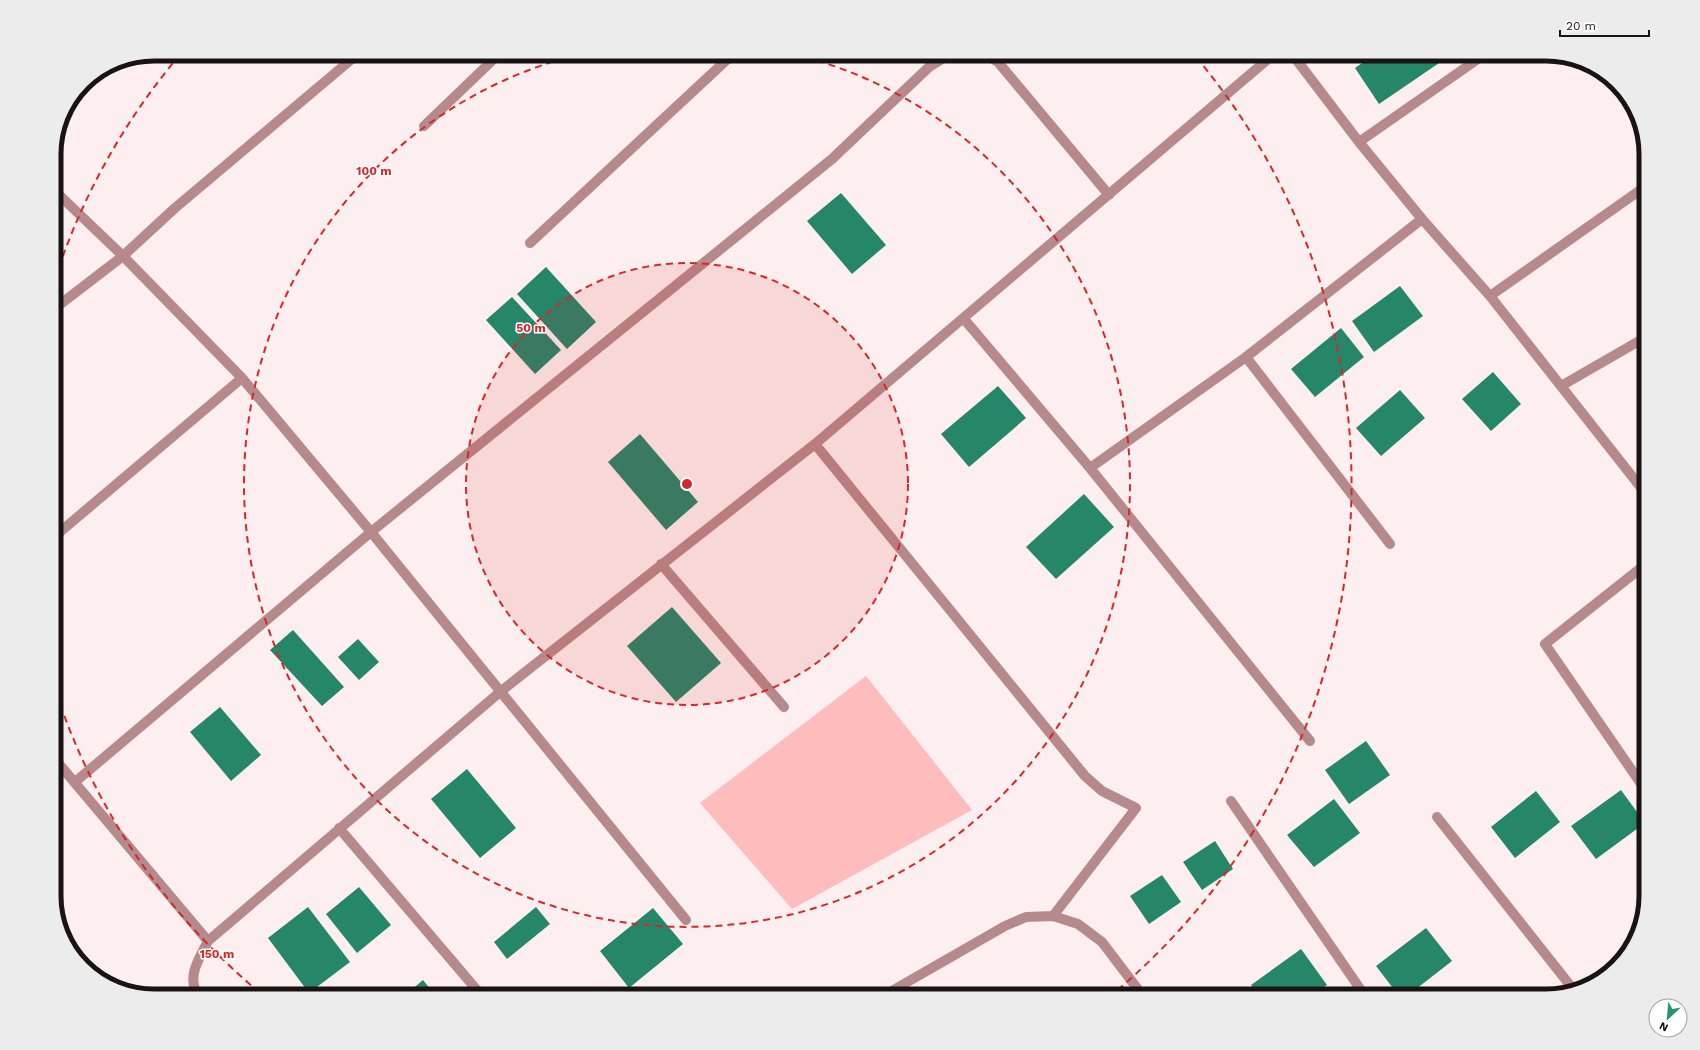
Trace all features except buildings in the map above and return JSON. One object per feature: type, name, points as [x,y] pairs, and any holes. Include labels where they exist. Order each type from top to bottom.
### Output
[{"type":"street","points":[[61,304],[123,256],[175,208],[349,61]]},
{"type":"street","points":[[424,126],[492,61]]},
{"type":"street","points":[[530,243],[725,61]]},
{"type":"street","points":[[75,782],[371,532],[832,159],[929,67],[939,61]]},
{"type":"street","points":[[996,61],[1109,195]]},
{"type":"street","points":[[195,989],[192,977],[197,962],[208,940],[500,692],[815,444],[964,319],[1266,61]]},
{"type":"street","points":[[1297,61],[1359,142],[1422,219],[1490,296],[1639,485]]},
{"type":"street","points":[[1359,142],[1475,61]]},
{"type":"street","points":[[1490,296],[1639,191]]},
{"type":"street","points":[[61,197],[123,256],[242,378],[371,532],[686,920]]},
{"type":"street","points":[[1090,468],[1246,357],[1422,219]]},
{"type":"street","points":[[964,319],[1090,468],[1310,741]]},
{"type":"street","points":[[1561,386],[1639,341]]},
{"type":"street","points":[[1246,357],[1390,544]]},
{"type":"street","points":[[61,531],[242,378]]},
{"type":"street","points":[[815,444],[1085,776],[1102,791],[1136,808],[1053,916]]},
{"type":"street","points":[[661,564],[784,707]]},
{"type":"street","points":[[1639,570],[1545,644],[1639,781]]},
{"type":"street","points":[[61,766],[208,940]]},
{"type":"street","points":[[1231,801],[1360,989]]},
{"type":"street","points":[[1437,817],[1570,986]]},
{"type":"street","points":[[339,828],[476,989]]},
{"type":"street","points":[[895,989],[1006,926],[1026,917],[1053,916],[1078,924],[1102,942],[1137,989]]},
{"type":"shaded area","points":[[866,676],[972,810],[792,909],[700,803]]}]
